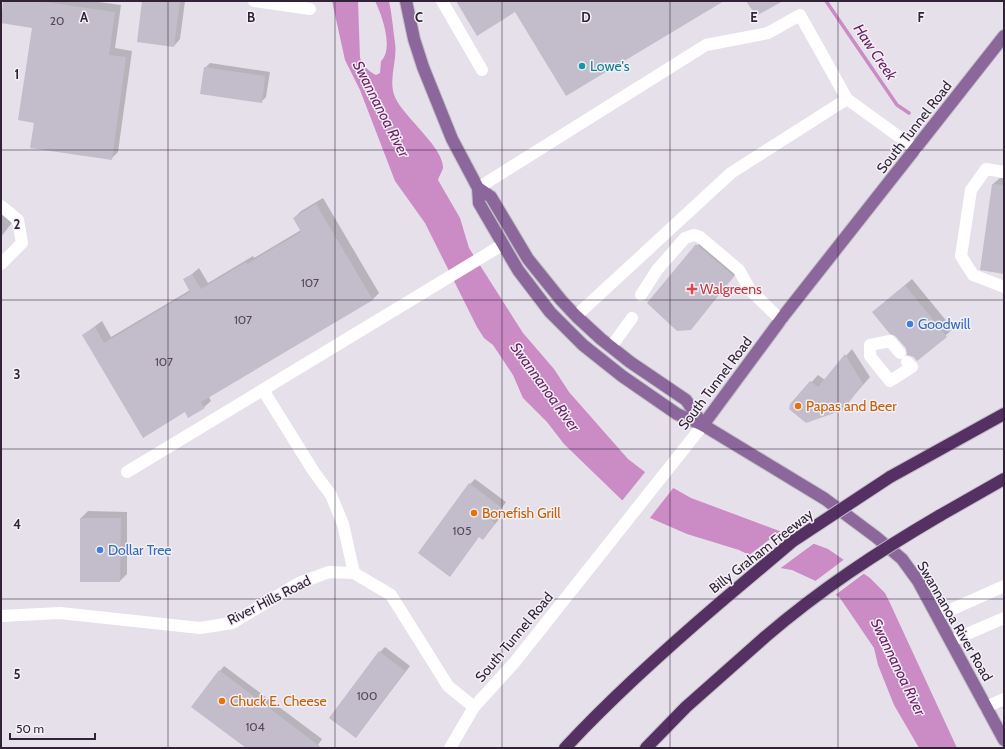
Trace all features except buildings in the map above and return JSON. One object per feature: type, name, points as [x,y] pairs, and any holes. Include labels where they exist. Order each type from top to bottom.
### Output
[{"type":"highway","name":"Billy Graham Freeway","points":[[565,748],[617,695],[670,646],[793,541],[890,477],[1004,414]]},
{"type":"highway","points":[[646,748],[692,702],[802,605],[840,577],[888,546],[1004,480]]},
{"type":"main road","name":"Swannanoa River Road","points":[[406,1],[414,39],[452,139],[478,188],[479,203],[502,245],[532,290],[563,326],[602,361],[677,414],[702,425],[825,499],[876,537],[902,559],[918,581],[1004,740]]},
{"type":"main road","name":"South Tunnel Road","points":[[702,425],[781,320],[1004,36]]},
{"type":"main road","name":"Swannanoa River Road","points":[[478,188],[491,197],[528,259],[576,316],[610,347],[686,400],[702,425]]},
{"type":"street","points":[[259,1],[310,9]]},
{"type":"street","points":[[442,1],[482,70]]},
{"type":"street","points":[[478,188],[706,45],[768,33],[800,15],[847,99],[916,150]]},
{"type":"street","points":[[576,316],[731,173],[847,99]]},
{"type":"street","points":[[1004,172],[986,169],[971,190],[961,256],[973,275],[1004,287]]},
{"type":"street","points":[[1,206],[18,220],[22,243],[1,264]]},
{"type":"street","points":[[641,295],[657,270],[685,238],[694,235],[700,237],[739,270],[750,290],[781,320]]},
{"type":"street","points":[[127,472],[502,245]]},
{"type":"street","points":[[610,347],[632,318]]},
{"type":"street","points":[[263,390],[314,472],[332,495],[343,524],[354,574]]},
{"type":"street","name":"South Tunnel Road","points":[[450,748],[474,707],[514,663],[702,425]]},
{"type":"street","name":"River Hills Road","points":[[1,616],[60,614],[200,628],[232,623],[299,583],[329,572],[354,574],[391,595],[448,686],[474,707]]},
{"type":"street","points":[[937,616],[1004,586]]},
{"type":"street","points":[[951,641],[1004,618]]},
{"type":"street","points":[[986,707],[1004,699]]},
{"type":"water","name":"Swannanoa River","points":[[332,1],[358,1],[360,58],[366,68],[376,75],[380,73],[381,61],[385,56],[387,49],[387,40],[381,15],[375,1],[389,1],[395,43],[392,87],[397,101],[432,143],[442,160],[443,168],[438,180],[460,218],[469,248],[523,333],[554,369],[569,392],[628,459],[645,472],[691,498],[828,549],[870,578],[885,593],[957,748],[919,748],[894,705],[878,665],[874,648],[840,598],[820,583],[792,570],[774,567],[739,550],[687,534],[648,517],[626,504],[564,444],[547,422],[523,398],[513,375],[493,345],[484,338],[477,327],[425,223],[395,181],[360,90],[345,60]]},
{"type":"pier","points":[[646,471],[674,487],[649,519],[621,502]]},
{"type":"pier","points":[[783,529],[816,542],[778,570],[748,556]]},
{"type":"pier","points":[[846,558],[866,572],[834,596],[814,582]]},
{"type":"waterway","name":"Haw Creek","points":[[826,1],[897,105],[909,113]]},
{"type":"place","name":"Lowe's","points":[[582,66]]},
{"type":"place","name":"Walgreens","points":[[692,289]]},
{"type":"place","name":"Goodwill","points":[[910,324]]},
{"type":"place","name":"Papas and Beer","points":[[798,406]]},
{"type":"place","name":"Bonefish Grill","points":[[474,513]]},
{"type":"place","name":"Dollar Tree","points":[[100,550]]},
{"type":"place","name":"Chuck E. Cheese","points":[[222,701]]}]
